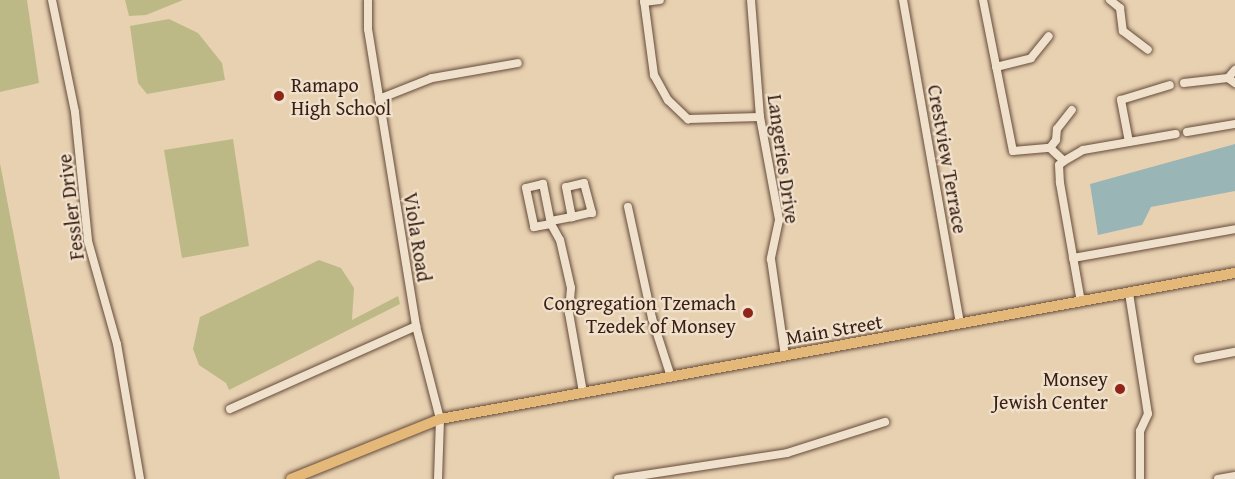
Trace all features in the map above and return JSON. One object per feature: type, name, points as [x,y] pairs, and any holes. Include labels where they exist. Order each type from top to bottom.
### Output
[{"type":"main road","name":"Main Street","points":[[291,479],[440,419],[1235,273]]},
{"type":"street","name":"Fessler Drive","points":[[52,0],[75,112],[88,241],[117,344],[140,479]]},
{"type":"street","name":"Viola Road","points":[[368,0],[368,28],[416,326],[440,419],[438,479]]},
{"type":"street","points":[[660,0],[644,1],[654,75],[668,100],[688,119],[760,117]]},
{"type":"street","name":"Langeries Drive","points":[[752,0],[760,117],[779,220],[771,259],[785,356]]},
{"type":"street","name":"Crestview Terrace","points":[[903,0],[960,324]]},
{"type":"street","points":[[983,0],[1013,151],[1050,148],[1056,140],[1056,129],[1072,110]]},
{"type":"street","points":[[1113,1],[1120,8],[1123,31],[1148,50]]},
{"type":"street","points":[[996,67],[1031,58],[1049,36]]},
{"type":"street","points":[[379,99],[432,78],[518,63]]},
{"type":"street","points":[[1185,83],[1232,80],[1235,70]]},
{"type":"street","points":[[1129,142],[1121,100],[1170,85]]},
{"type":"street","points":[[1187,132],[1235,124]]},
{"type":"street","points":[[1062,163],[1083,150],[1176,134]]},
{"type":"street","points":[[1050,148],[1062,163],[1081,302]]},
{"type":"street","points":[[572,217],[551,223],[534,227],[526,188],[543,184],[551,223],[560,240],[571,288],[569,313],[583,392]]},
{"type":"street","points":[[628,207],[652,318],[671,377]]},
{"type":"street","points":[[1074,258],[1235,228]]},
{"type":"street","points":[[1130,293],[1148,414],[1140,431],[1140,479]]},
{"type":"street","points":[[230,409],[416,326]]},
{"type":"street","points":[[1198,358],[1235,352]]},
{"type":"street","points":[[618,479],[787,453],[885,422]]},
{"type":"street","points":[[1218,479],[1235,476]]},
{"type":"shaded area","points":[[0,0],[27,0],[39,83],[0,92]]},
{"type":"shaded area","points":[[125,0],[183,0],[146,15],[129,16]]},
{"type":"shaded area","points":[[169,19],[198,33],[222,63],[225,80],[147,94],[138,83],[130,26]]},
{"type":"shaded area","points":[[233,139],[249,246],[182,258],[164,150]]},
{"type":"shaded area","points":[[0,163],[60,479],[0,479]]},
{"type":"shaded area","points":[[319,260],[341,268],[354,288],[352,320],[398,296],[400,304],[229,390],[226,383],[199,365],[193,349],[200,317]]},
{"type":"water","points":[[1235,144],[1235,191],[1151,207],[1142,225],[1098,235],[1090,184]]},
{"type":"place","name":"Ramapo High School","points":[[279,96]]},
{"type":"place","name":"Congregation Tzemach Tzedek of Monsey","points":[[748,313]]},
{"type":"place","name":"Monsey Jewish Center","points":[[1120,389]]}]
